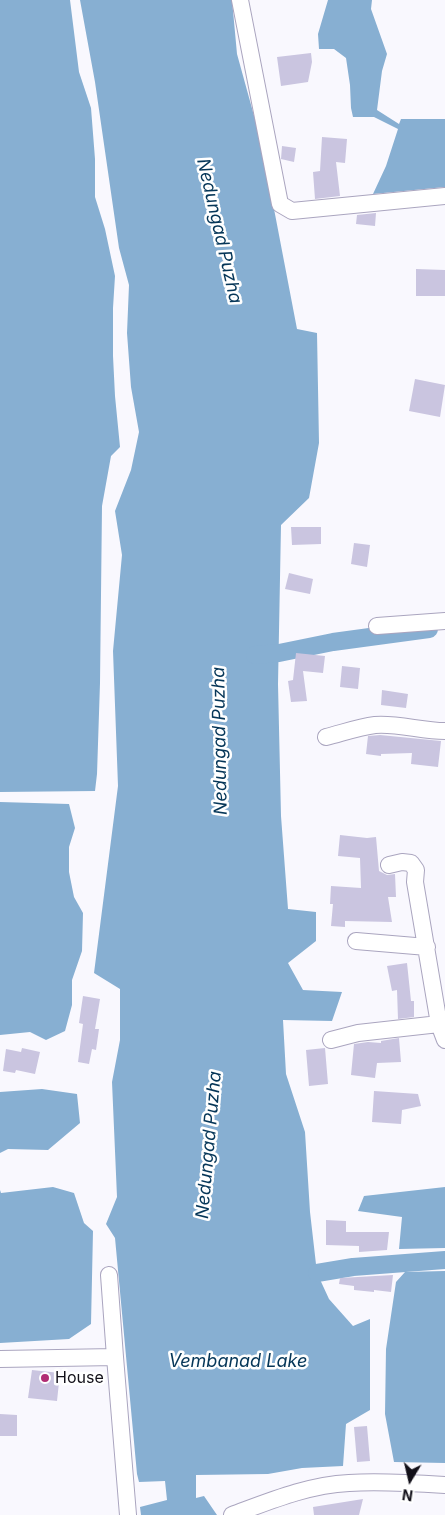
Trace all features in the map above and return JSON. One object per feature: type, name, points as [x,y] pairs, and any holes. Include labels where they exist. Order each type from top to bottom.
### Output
[{"type":"street","points":[[240,0],[280,204],[292,211],[445,196]]},
{"type":"street","points":[[377,626],[445,621]]},
{"type":"street","points":[[326,737],[375,725],[399,726],[425,731],[445,731]]},
{"type":"street","points":[[389,865],[402,862],[411,863],[416,870],[415,882],[427,947],[441,1001],[439,1024],[445,1040]]},
{"type":"street","points":[[356,941],[427,947]]},
{"type":"street","points":[[331,1040],[358,1033],[439,1024]]},
{"type":"street","points":[[109,1275],[128,1515]]},
{"type":"street","points":[[0,1359],[115,1357]]},
{"type":"street","points":[[232,1515],[297,1492],[348,1483],[445,1485]]},
{"type":"water","points":[[0,0],[70,0],[79,72],[91,108],[95,159],[95,197],[105,229],[115,276],[113,356],[120,447],[111,456],[102,506],[100,683],[95,791],[0,792]]},
{"type":"water","name":"Vembanad Lake","points":[[80,0],[232,0],[237,54],[261,141],[297,329],[317,333],[319,443],[309,498],[281,525],[278,684],[281,816],[288,909],[316,912],[316,941],[288,963],[303,990],[342,992],[332,1021],[283,1020],[286,1074],[305,1132],[310,1212],[317,1273],[329,1299],[353,1326],[370,1319],[370,1410],[346,1424],[343,1466],[302,1468],[268,1474],[196,1475],[196,1498],[204,1496],[217,1515],[141,1515],[140,1507],[167,1500],[165,1481],[139,1482],[137,1474],[115,1238],[106,1224],[117,1197],[112,1082],[120,1040],[120,989],[94,973],[118,786],[113,651],[122,555],[115,511],[131,470],[139,432],[131,387],[127,333],[129,285],[119,248],[95,82]]},
{"type":"water","points":[[328,0],[372,0],[371,9],[387,54],[382,71],[377,110],[399,124],[401,119],[445,119],[445,187],[373,194],[386,166],[398,129],[374,117],[353,117],[346,58],[334,49],[319,49],[318,34]]},
{"type":"water","points":[[0,802],[69,804],[75,828],[69,847],[69,872],[74,897],[83,913],[82,951],[72,980],[72,1005],[65,1031],[46,1040],[30,1032],[0,1035]]},
{"type":"water","points":[[42,1089],[77,1094],[80,1123],[48,1150],[8,1149],[0,1153],[0,1092]]},
{"type":"water","points":[[53,1187],[74,1193],[84,1223],[93,1231],[91,1324],[69,1339],[0,1343],[0,1190],[1,1193]]},
{"type":"water","points":[[445,1187],[445,1248],[399,1249],[402,1217],[358,1211],[364,1196]]},
{"type":"water","points":[[445,1271],[445,1463],[394,1462],[385,1414],[386,1349],[396,1282],[405,1272]]},
{"type":"building","points":[[311,53],[312,62],[308,82],[281,86],[277,57]]},
{"type":"building","points":[[322,137],[347,139],[345,163],[336,162],[340,196],[315,199],[313,172],[320,171]]},
{"type":"building","points":[[282,146],[296,148],[294,162],[281,159]]},
{"type":"building","points":[[376,213],[375,226],[356,224],[357,215]]},
{"type":"building","points":[[416,269],[445,270],[445,296],[416,296]]},
{"type":"building","points":[[415,379],[445,385],[440,417],[409,411]]},
{"type":"building","points":[[291,527],[321,527],[321,544],[292,545]]},
{"type":"building","points":[[354,543],[370,545],[367,567],[351,564]]},
{"type":"building","points":[[289,573],[313,579],[310,594],[285,589]]},
{"type":"building","points":[[296,653],[325,656],[323,673],[303,671],[307,701],[291,702],[288,681],[293,680]]},
{"type":"building","points":[[342,666],[360,668],[358,689],[340,687]]},
{"type":"building","points":[[382,690],[408,694],[406,708],[381,705]]},
{"type":"building","points":[[380,735],[441,741],[438,767],[411,764],[412,753],[381,754],[381,756],[366,754],[368,736]]},
{"type":"building","points":[[340,835],[376,837],[379,871],[387,875],[395,874],[396,897],[388,897],[392,922],[345,921],[345,927],[331,926],[333,904],[330,904],[331,886],[361,888],[360,858],[338,856]]},
{"type":"building","points":[[407,963],[411,1001],[414,1001],[414,1017],[398,1019],[397,990],[392,991],[387,966]]},
{"type":"building","points":[[83,996],[100,999],[95,1029],[99,1029],[96,1050],[92,1049],[89,1064],[78,1062],[83,1024],[79,1023]]},
{"type":"building","points":[[399,1038],[401,1062],[377,1063],[375,1078],[351,1075],[354,1044],[381,1043],[381,1041]]},
{"type":"building","points":[[22,1048],[40,1052],[35,1074],[16,1070],[15,1073],[3,1071],[6,1049],[21,1052]]},
{"type":"building","points":[[325,1048],[328,1084],[309,1086],[306,1050]]},
{"type":"building","points":[[374,1091],[418,1094],[421,1106],[402,1110],[401,1124],[372,1122]]},
{"type":"building","points":[[326,1220],[346,1221],[346,1232],[389,1232],[387,1250],[359,1252],[359,1246],[326,1245]]},
{"type":"building","points":[[393,1275],[391,1292],[354,1290],[354,1286],[339,1284],[340,1278]]},
{"type":"building","points":[[32,1370],[60,1373],[57,1401],[28,1398]]},
{"type":"building","points":[[0,1414],[17,1415],[17,1436],[0,1436]]},
{"type":"building","points":[[367,1426],[370,1461],[357,1462],[354,1427]]},
{"type":"building","points":[[363,1499],[359,1515],[314,1515],[313,1507]]},
{"type":"waterway","points":[[255,655],[279,653],[333,642],[429,629]]},
{"type":"waterway","points":[[317,1273],[353,1267],[445,1260]]},
{"type":"place","name":"House","points":[[45,1378]]},
{"type":"water label","name":"Nedungad Puzha","points":[[219,231]]},
{"type":"water label","name":"Nedungad Puzha","points":[[220,741]]},
{"type":"water label","name":"Nedungad Puzha","points":[[209,1145]]}]
